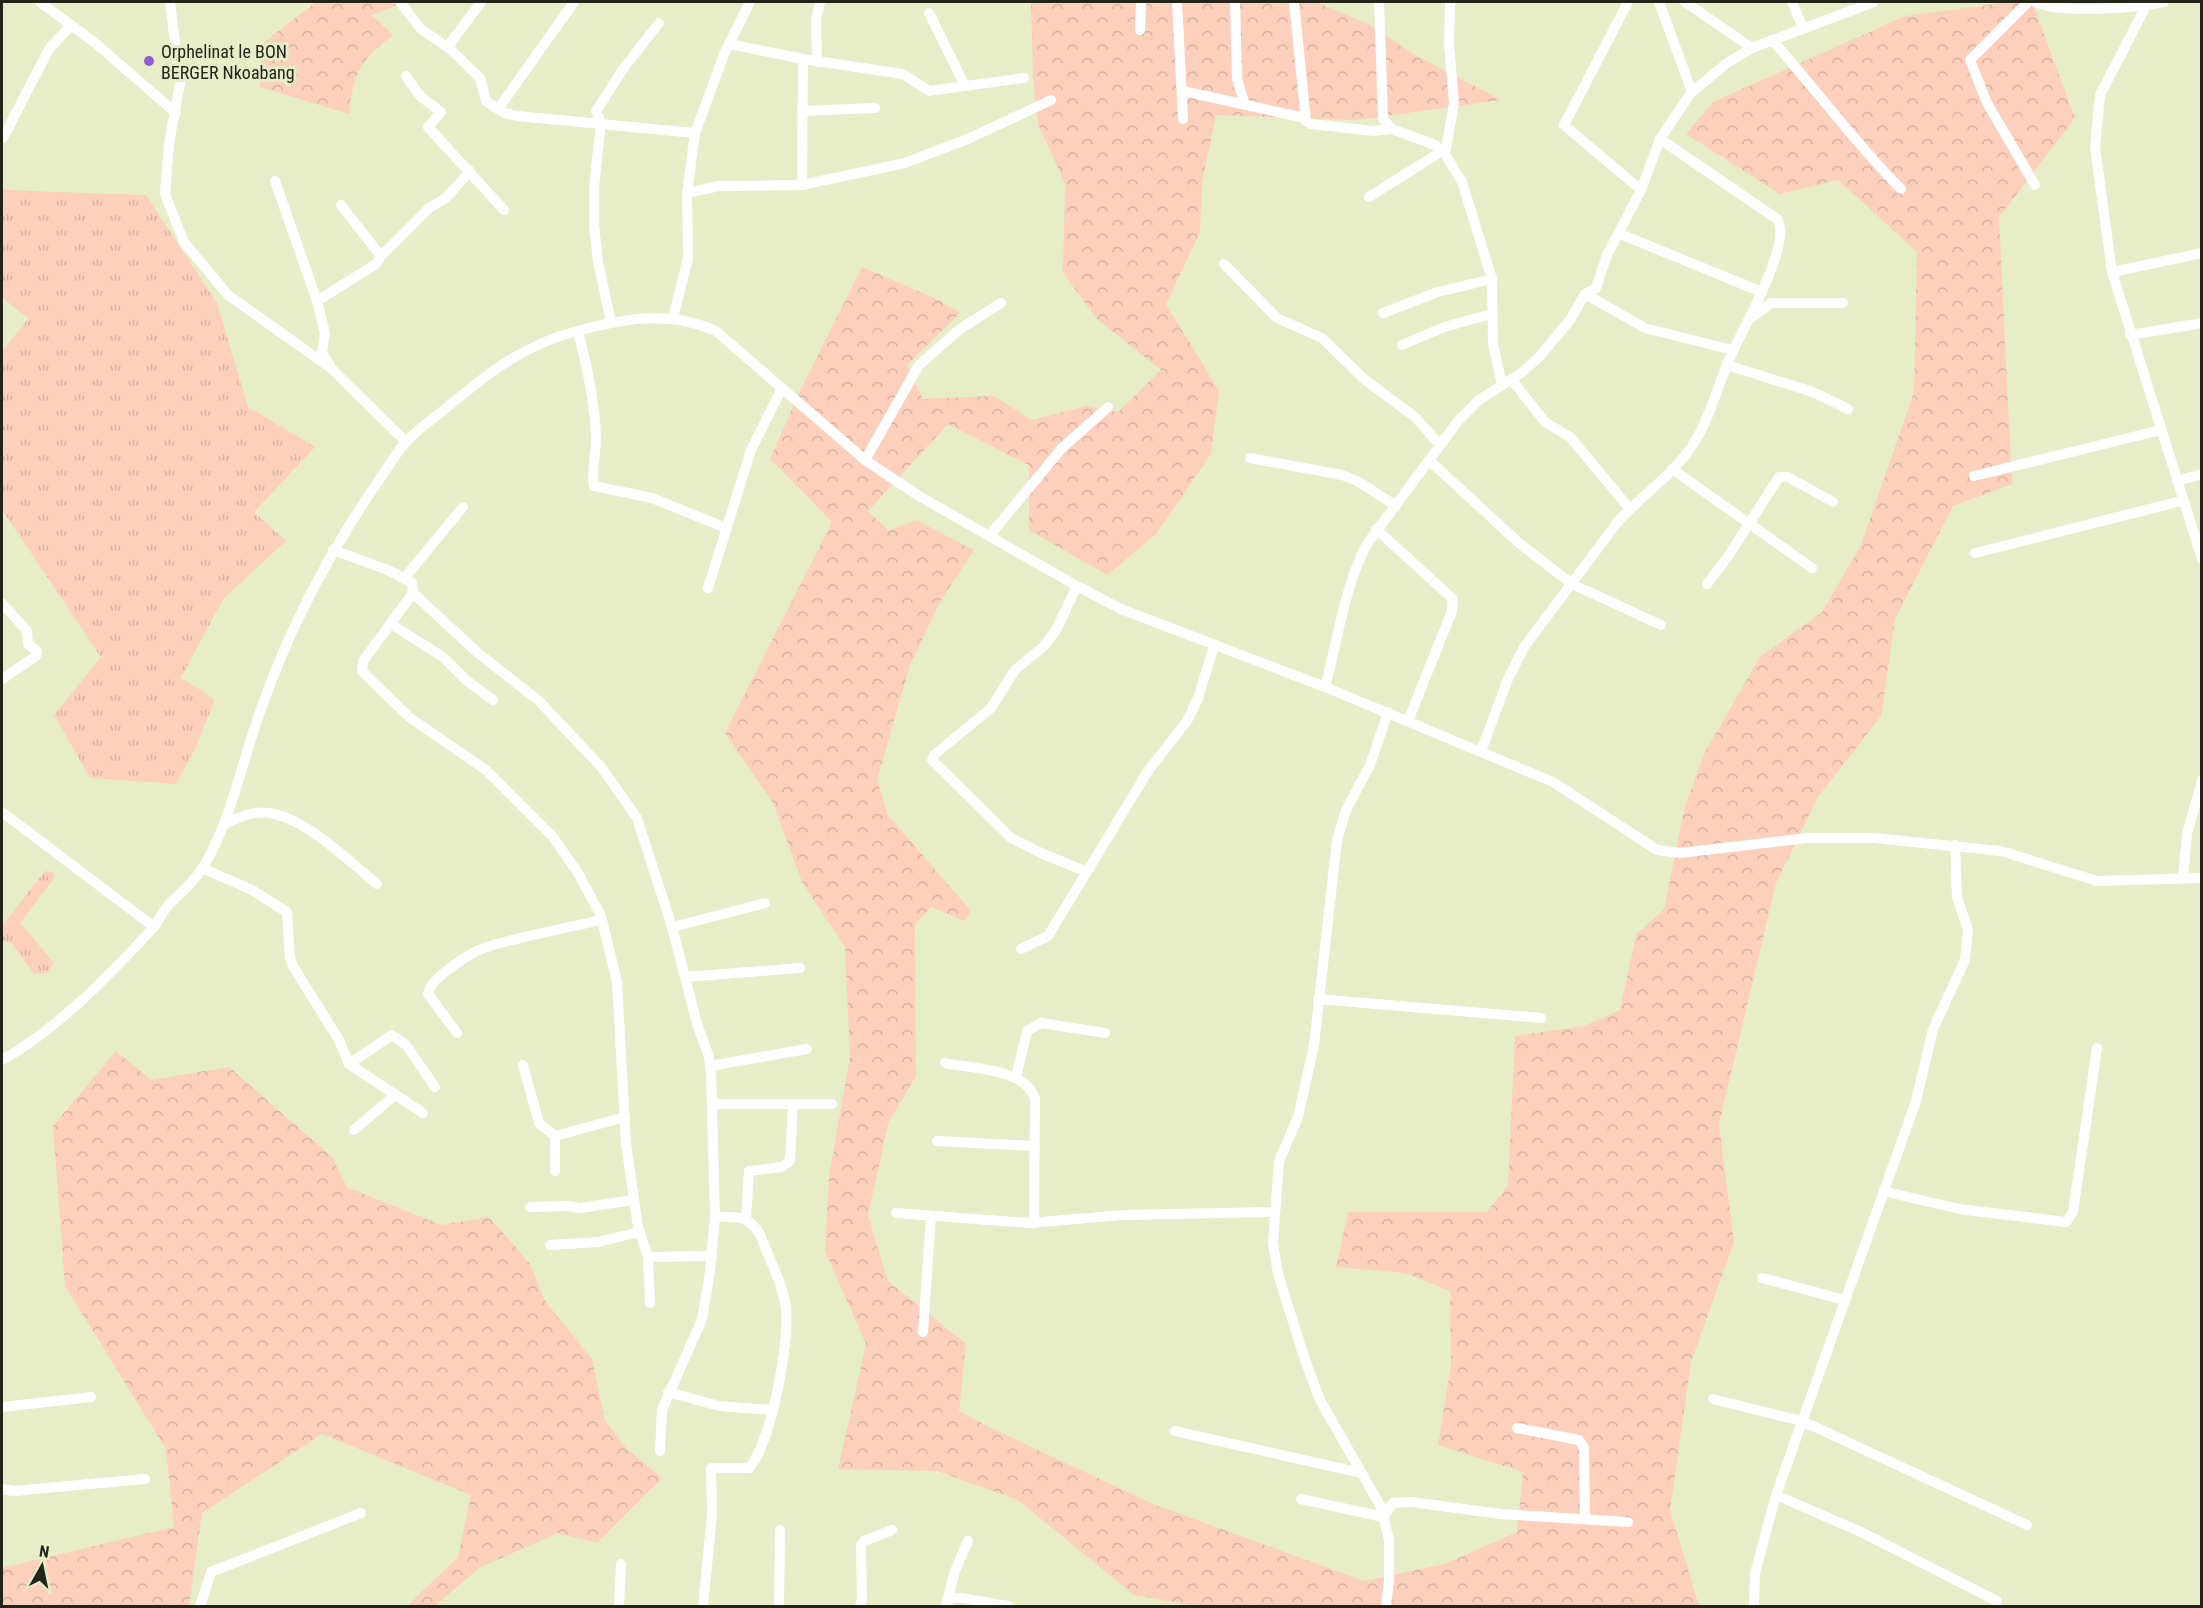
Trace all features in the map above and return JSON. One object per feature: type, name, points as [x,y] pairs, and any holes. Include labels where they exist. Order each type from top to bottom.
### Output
[{"type":"street","points":[[39,2],[71,25],[176,112]]},
{"type":"street","points":[[170,2],[180,83],[170,143],[165,194],[184,242],[228,295],[332,369],[406,442]]},
{"type":"street","points":[[400,2],[421,29],[450,49],[480,78],[486,101],[498,109],[517,116],[695,133]]},
{"type":"street","points":[[450,49],[451,42],[481,2]]},
{"type":"street","points":[[498,109],[574,2]]},
{"type":"street","points":[[673,318],[687,258],[687,193],[695,133],[729,44],[750,2]]},
{"type":"street","points":[[817,62],[816,19],[820,2]]},
{"type":"street","points":[[1140,30],[1141,2]]},
{"type":"street","points":[[1177,2],[1184,119]]},
{"type":"street","points":[[1234,2],[1237,79],[1245,105]]},
{"type":"street","points":[[1294,2],[1305,118]]},
{"type":"street","points":[[1379,2],[1382,113],[1392,129]]},
{"type":"street","points":[[1369,197],[1444,152],[1454,103],[1449,45],[1450,2]]},
{"type":"street","points":[[1628,2],[1564,125],[1641,190]]},
{"type":"street","points":[[1659,2],[1692,92]]},
{"type":"street","points":[[1685,2],[1752,48]]},
{"type":"street","points":[[1792,2],[1803,28]]},
{"type":"street","points":[[1325,687],[1359,559],[1376,529],[1430,461],[1439,444],[1479,400],[1539,357],[1557,336],[1585,294],[1596,288],[1607,255],[1620,234],[1629,208],[1641,190],[1660,139],[1679,108],[1692,92],[1727,63],[1752,48],[1870,2]]},
{"type":"street","points":[[2028,2],[1970,60],[1988,104],[2035,185]]},
{"type":"street","points":[[2036,2],[2044,6],[2074,8],[2164,2]]},
{"type":"street","points":[[2146,4],[2100,95],[2095,147],[2112,272],[2177,481],[2181,501],[2202,559]]},
{"type":"street","points":[[929,13],[965,86]]},
{"type":"street","points":[[611,322],[598,262],[594,225],[594,187],[601,123],[596,111],[623,69],[659,23]]},
{"type":"street","points":[[3,138],[49,49],[71,25]]},
{"type":"street","points":[[1772,40],[1814,87],[1865,153],[1901,189]]},
{"type":"street","points":[[729,44],[817,62],[903,74],[929,91],[1024,78]]},
{"type":"street","points":[[802,185],[803,59]]},
{"type":"street","points":[[406,76],[420,96],[441,112],[428,127],[504,210]]},
{"type":"street","points":[[1183,91],[1305,118],[1311,124],[1374,131],[1392,129],[1430,141],[1444,152],[1462,182],[1492,279],[1493,344],[1507,382],[1545,422],[1570,438],[1629,508]]},
{"type":"street","points":[[687,193],[719,186],[802,185],[905,163],[970,138],[1051,100]]},
{"type":"street","points":[[802,111],[875,108]]},
{"type":"street","points":[[1481,751],[1508,679],[1524,647],[1629,508],[1672,469],[1691,447],[1707,420],[1726,365],[1752,318],[1780,235],[1780,224],[1660,139]]},
{"type":"street","points":[[317,301],[376,264],[381,256],[429,208],[446,198],[470,171]]},
{"type":"street","points":[[275,181],[317,301],[325,333],[322,352],[332,369]]},
{"type":"street","points":[[341,205],[381,256]]},
{"type":"street","points":[[1620,234],[1762,292]]},
{"type":"street","points":[[2112,272],[2202,253]]},
{"type":"street","points":[[1224,264],[1277,318],[1322,338],[1364,379],[1415,417],[1439,444]]},
{"type":"street","points":[[1383,313],[1438,292],[1492,279]]},
{"type":"street","points":[[1585,294],[1636,325],[1733,350]]},
{"type":"street","points":[[865,460],[919,365],[960,329],[1001,303]]},
{"type":"street","points":[[1752,318],[1771,303],[1842,303]]},
{"type":"street","points":[[1402,345],[1444,327],[1492,314]]},
{"type":"street","points":[[2,1060],[45,1029],[100,982],[154,927],[169,904],[189,888],[202,868],[224,824],[273,677],[333,550],[406,442],[483,376],[513,356],[552,338],[632,318],[673,318],[699,324],[716,332],[865,460],[919,496],[1121,609],[1388,712],[1553,782],[1658,849],[1668,853],[1716,851],[1827,838],[1874,838],[1955,845],[2027,858],[2097,880],[2202,878]]},
{"type":"street","points":[[2130,335],[2202,322]]},
{"type":"street","points":[[578,331],[589,375],[594,410],[596,439],[594,486],[652,498],[726,528]]},
{"type":"street","points":[[1726,365],[1814,392],[1848,409]]},
{"type":"street","points":[[708,588],[751,450],[781,390]]},
{"type":"street","points":[[990,534],[1062,448],[1108,407]]},
{"type":"street","points":[[1974,476],[2161,430]]},
{"type":"street","points":[[1250,458],[1342,475],[1359,482],[1396,506]]},
{"type":"street","points":[[1430,461],[1519,543],[1572,584],[1661,625]]},
{"type":"street","points":[[1672,469],[1812,568]]},
{"type":"street","points":[[2177,481],[2202,474]]},
{"type":"street","points":[[1707,584],[1779,477],[1788,477],[1833,502]]},
{"type":"street","points":[[1975,553],[2181,501]]},
{"type":"street","points":[[405,577],[463,507]]},
{"type":"street","points":[[1376,529],[1453,599],[1452,611],[1408,721]]},
{"type":"street","points":[[333,550],[405,577],[412,583],[413,593],[363,661],[362,671],[366,677],[409,717],[486,770],[553,837],[578,873],[602,920],[617,982],[625,1117],[639,1232],[648,1257],[650,1303]]},
{"type":"street","points":[[1077,586],[1056,630],[1044,646],[1015,670],[991,708],[934,754],[932,760],[1011,838],[1041,854],[1085,871]]},
{"type":"street","points":[[413,593],[478,653],[539,701],[602,768],[637,818],[672,927],[710,1066],[715,1217],[712,1256],[702,1320],[668,1392],[662,1410],[660,1451]]},
{"type":"street","points":[[2,603],[27,631],[28,644],[38,651],[36,656],[2,680]]},
{"type":"street","points":[[391,624],[443,657],[466,680],[494,700]]},
{"type":"street","points":[[1021,949],[1048,936],[1085,871],[1148,771],[1187,721],[1214,646]]},
{"type":"street","points":[[1386,1606],[1389,1580],[1389,1540],[1381,1508],[1320,1400],[1305,1360],[1278,1274],[1273,1243],[1273,1212],[1281,1152],[1298,1117],[1314,1046],[1341,823],[1370,765],[1388,712]]},
{"type":"street","points":[[2183,877],[2187,834],[2202,780]]},
{"type":"street","points":[[2,812],[154,927]]},
{"type":"street","points":[[224,824],[256,812],[268,812],[297,821],[377,884]]},
{"type":"street","points":[[1754,1606],[1755,1573],[1776,1495],[1919,1090],[1933,1029],[1965,960],[1968,930],[1957,897],[1955,845]]},
{"type":"street","points":[[202,868],[252,890],[287,912],[290,958],[294,968],[339,1040],[350,1064],[423,1113]]},
{"type":"street","points":[[672,927],[765,903]]},
{"type":"street","points":[[457,1033],[428,994],[430,985],[441,976],[483,949],[602,920]]},
{"type":"street","points":[[684,977],[800,968]]},
{"type":"street","points":[[1318,999],[1541,1018]]},
{"type":"street","points":[[1016,1077],[1027,1031],[1032,1026],[1041,1023],[1105,1033]]},
{"type":"street","points":[[350,1064],[392,1035],[406,1045],[435,1088]]},
{"type":"street","points":[[1883,1191],[1959,1209],[2066,1222],[2073,1212],[2097,1048]]},
{"type":"street","points":[[710,1066],[807,1049]]},
{"type":"street","points":[[945,1063],[1016,1077],[1032,1089],[1035,1099],[1034,1223]]},
{"type":"street","points":[[523,1065],[539,1123],[555,1136]]},
{"type":"street","points":[[354,1130],[395,1095]]},
{"type":"street","points":[[712,1104],[832,1104]]},
{"type":"street","points":[[746,1219],[749,1171],[782,1167],[790,1161],[793,1104]]},
{"type":"street","points":[[555,1136],[625,1117]]},
{"type":"street","points":[[555,1136],[555,1171]]},
{"type":"street","points":[[937,1141],[1035,1146]]},
{"type":"street","points":[[530,1207],[579,1208],[634,1200]]},
{"type":"street","points":[[896,1212],[1034,1223],[1123,1215],[1273,1212]]},
{"type":"street","points":[[923,1332],[931,1216]]},
{"type":"street","points":[[703,1606],[712,1515],[711,1468],[749,1468],[764,1441],[781,1368],[786,1309],[760,1234],[746,1219],[715,1217]]},
{"type":"street","points":[[550,1245],[598,1242],[639,1232]]},
{"type":"street","points":[[648,1257],[712,1256]]},
{"type":"street","points":[[1762,1278],[1845,1300]]},
{"type":"street","points":[[668,1392],[720,1406],[772,1410]]},
{"type":"street","points":[[2,1407],[91,1397]]},
{"type":"street","points":[[1713,1399],[1802,1421],[2027,1525]]},
{"type":"street","points":[[1517,1428],[1579,1440],[1584,1448],[1585,1519]]},
{"type":"street","points":[[1175,1431],[1361,1473]]},
{"type":"street","points":[[2,1489],[13,1491],[145,1479]]},
{"type":"street","points":[[1776,1495],[1861,1532],[1996,1601]]},
{"type":"street","points":[[1301,1499],[1383,1517]]},
{"type":"street","points":[[1383,1517],[1393,1503],[1411,1502],[1501,1514],[1628,1522]]},
{"type":"street","points":[[200,1606],[211,1572],[361,1513]]},
{"type":"street","points":[[779,1606],[780,1530]]},
{"type":"street","points":[[860,1606],[862,1600],[861,1545],[864,1541],[892,1530]]},
{"type":"street","points":[[946,1604],[955,1570],[968,1541]]},
{"type":"street","points":[[619,1606],[621,1564]]},
{"type":"street","points":[[946,1604],[962,1598],[1008,1606]]},
{"type":"green space","points":[[316,2],[405,2],[371,15],[393,35],[372,52],[360,68],[353,88],[349,114],[260,87],[262,44]]},
{"type":"green space","points":[[1031,2],[1316,2],[1368,24],[1415,55],[1501,100],[1357,120],[1216,115],[1202,183],[1200,232],[1166,304],[1219,391],[1211,454],[1156,534],[1107,575],[1029,530],[1029,465],[948,424],[868,511],[889,531],[916,520],[974,550],[940,602],[910,665],[877,780],[888,815],[971,911],[964,921],[931,907],[915,924],[916,1076],[889,1121],[868,1215],[888,1281],[966,1344],[959,1411],[1153,1504],[1364,1581],[1445,1564],[1517,1532],[1523,1472],[1438,1445],[1451,1366],[1450,1291],[1405,1273],[1336,1267],[1348,1212],[1487,1212],[1508,1185],[1515,1036],[1584,1026],[1620,1010],[1636,935],[1664,909],[1685,806],[1705,752],[1760,657],[1822,612],[1861,545],[1914,392],[1917,252],[1838,180],[1780,194],[1686,134],[1713,102],[1905,16],[2011,2],[2032,2],[2075,118],[1999,217],[2012,484],[1953,506],[1895,619],[1881,716],[1818,797],[1776,883],[1719,1124],[1734,1242],[1691,1362],[1670,1510],[1699,1606],[1196,1606],[1134,1595],[1018,1500],[937,1471],[838,1469],[866,1344],[825,1251],[829,1176],[850,1057],[845,947],[802,882],[773,803],[725,733],[832,522],[770,459],[799,393],[862,267],[939,300],[960,313],[907,365],[923,399],[994,396],[1032,420],[1086,406],[1118,412],[1161,370],[1097,319],[1063,273],[1065,184],[1038,124],[1033,78]]},
{"type":"green space","points":[[2,190],[146,195],[217,303],[248,407],[315,447],[254,512],[286,541],[223,599],[181,678],[215,699],[196,747],[176,784],[90,778],[54,715],[101,657],[2,510],[2,351],[28,319],[2,297]]},
{"type":"green space","points":[[45,871],[53,872],[54,878],[20,923],[54,963],[47,973],[34,974],[12,944],[2,940],[2,926]]},
{"type":"green space","points":[[116,1051],[151,1080],[229,1067],[332,1157],[347,1187],[441,1225],[489,1217],[530,1264],[545,1301],[592,1359],[605,1421],[627,1449],[662,1478],[597,1543],[558,1533],[479,1568],[435,1606],[407,1606],[458,1557],[471,1495],[322,1434],[202,1513],[189,1606],[2,1606],[2,1568],[174,1527],[166,1449],[65,1286],[53,1126]]},
{"type":"place","name":"Orphelinat le BON BERGER Nkoabang","points":[[149,61]]}]
